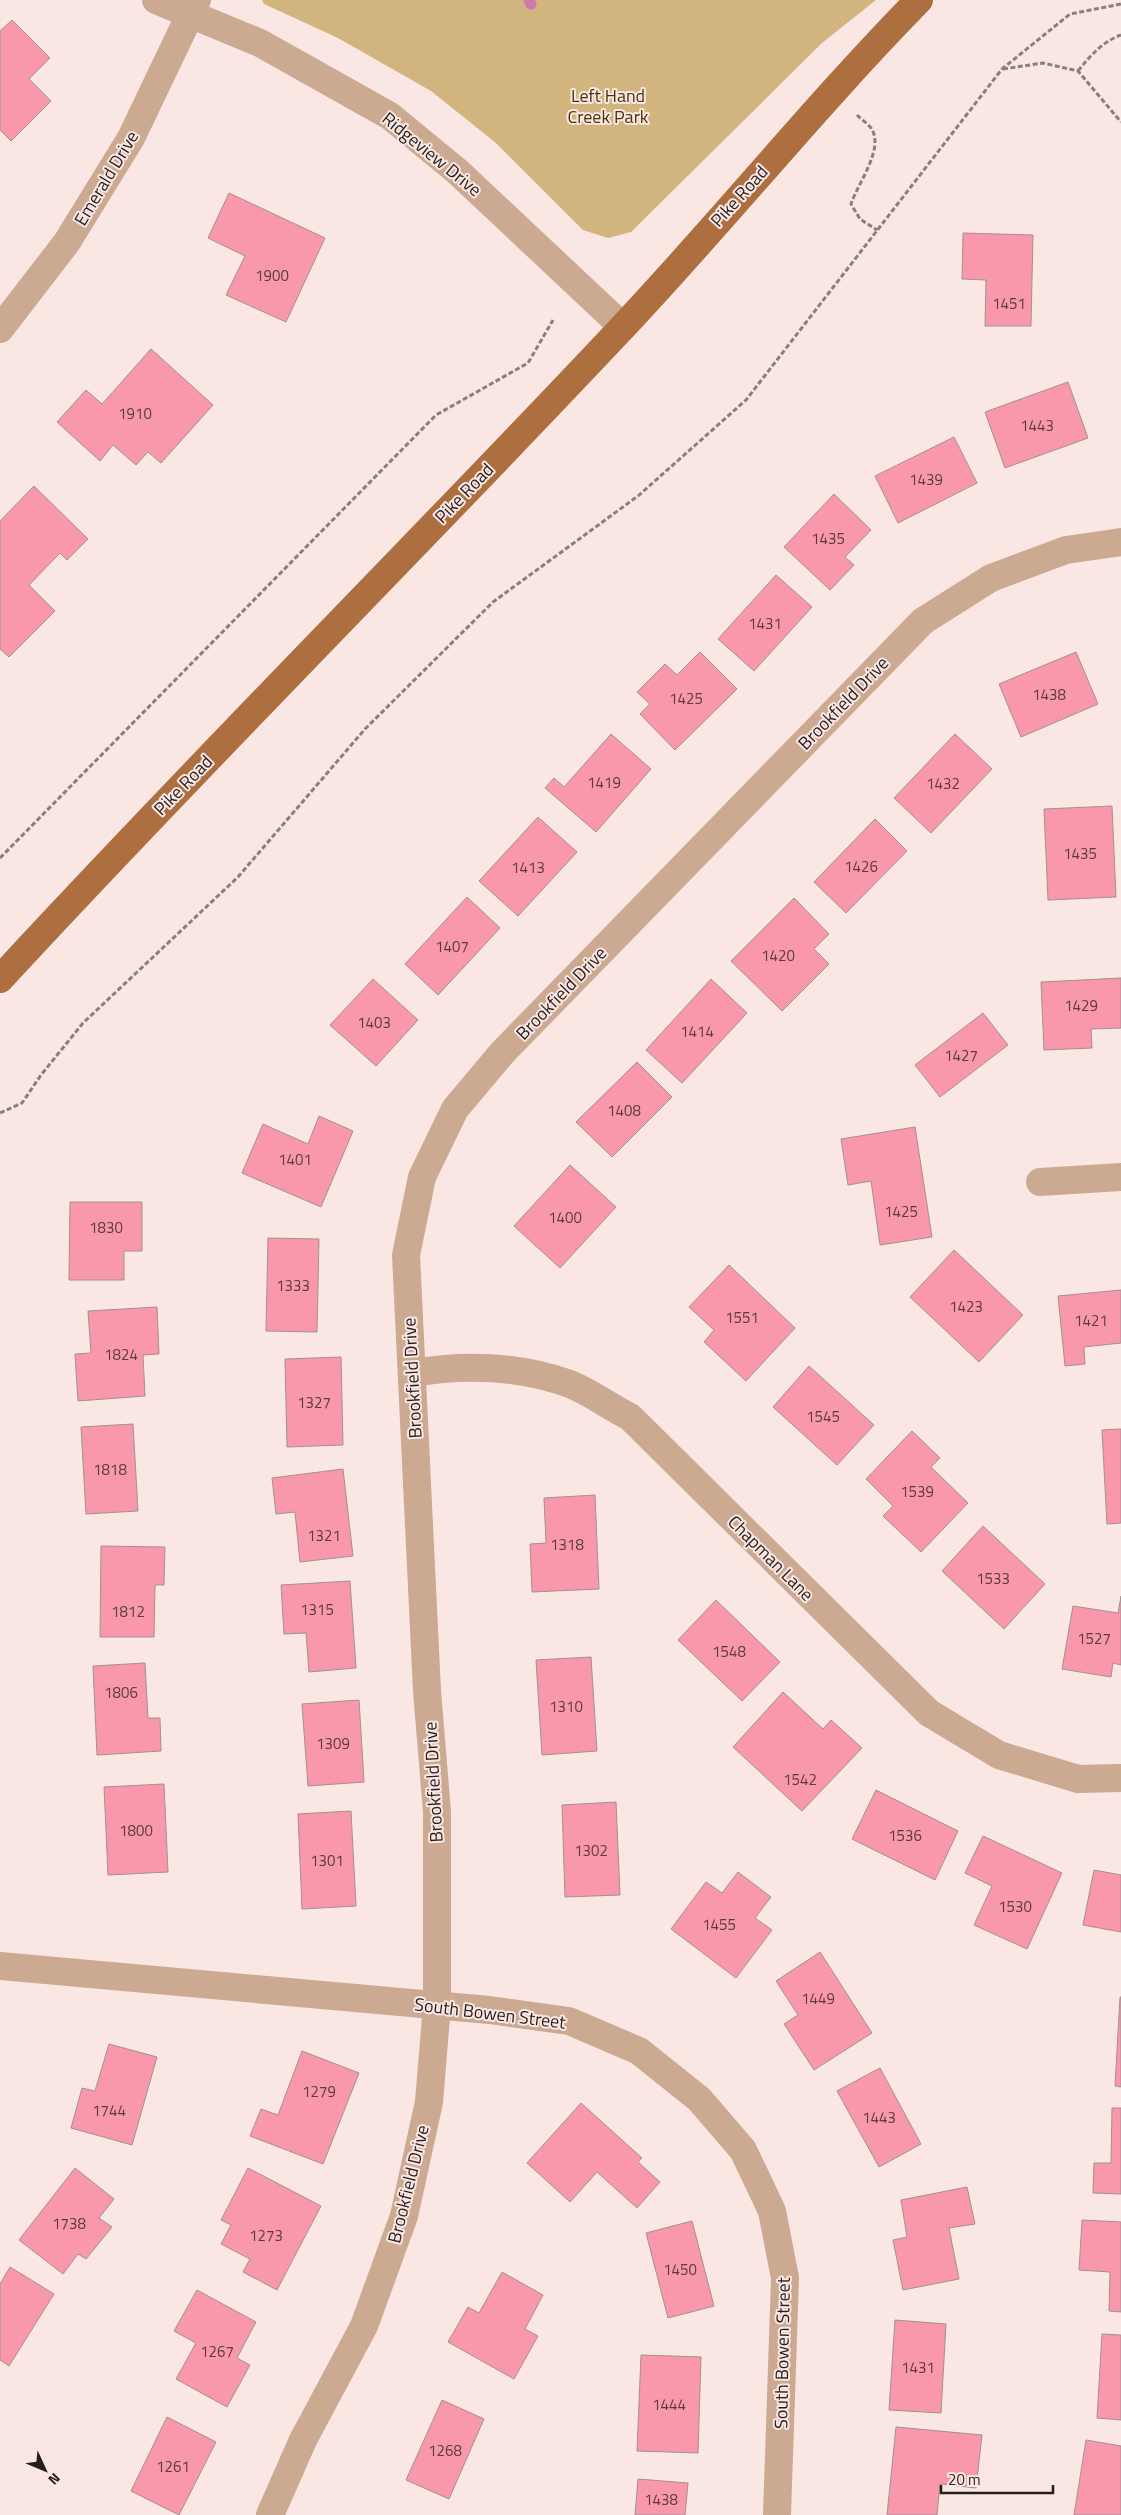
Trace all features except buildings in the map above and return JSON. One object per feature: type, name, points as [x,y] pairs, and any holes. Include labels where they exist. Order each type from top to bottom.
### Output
[{"type":"main road","name":"Pike Road","points":[[0,979],[107,863],[623,327],[832,92],[919,0]]},
{"type":"street","name":"Ridgeview Drive","points":[[156,0],[194,7],[390,116],[458,172],[623,327]]},
{"type":"street","name":"Emerald Drive","points":[[0,329],[67,242],[131,138],[194,7]]},
{"type":"street","name":"Brookfield Drive","points":[[270,2515],[303,2440],[364,2326],[404,2216],[429,2102],[437,2005],[437,1812],[427,1691],[406,1255],[422,1177],[455,1108],[502,1053],[923,622],[991,578],[1066,550],[1121,542]]},
{"type":"street","points":[[1040,1182],[1121,1177]]},
{"type":"street","name":"Chapman Lane","points":[[412,1373],[439,1368],[506,1368],[570,1385],[630,1418],[928,1713],[999,1755],[1078,1779],[1121,1778]]},
{"type":"street","name":"South Bowen Street","points":[[0,1966],[437,2005],[569,2022],[639,2051],[699,2099],[743,2150],[772,2211],[785,2278],[777,2515]]},
{"type":"path","points":[[0,1113],[22,1103],[41,1075],[83,1023],[238,877],[365,729],[493,602],[638,496],[746,400],[1002,69],[1070,14],[1121,4]]},
{"type":"path","points":[[1078,70],[1109,39],[1121,35]]},
{"type":"path","points":[[1002,69],[1043,63],[1078,70],[1121,122]]},
{"type":"path","points":[[832,92],[871,128],[875,138],[872,161],[856,186],[851,204],[860,219],[877,230]]},
{"type":"path","points":[[0,858],[436,415],[528,363],[553,320]]},
{"type":"green space","name":"Left Hand Creek Park","points":[[262,0],[876,0],[822,43],[631,232],[608,238],[583,230],[496,143],[431,91],[338,38],[264,4]]},
{"type":"waterway","points":[[529,0],[531,4]]}]
